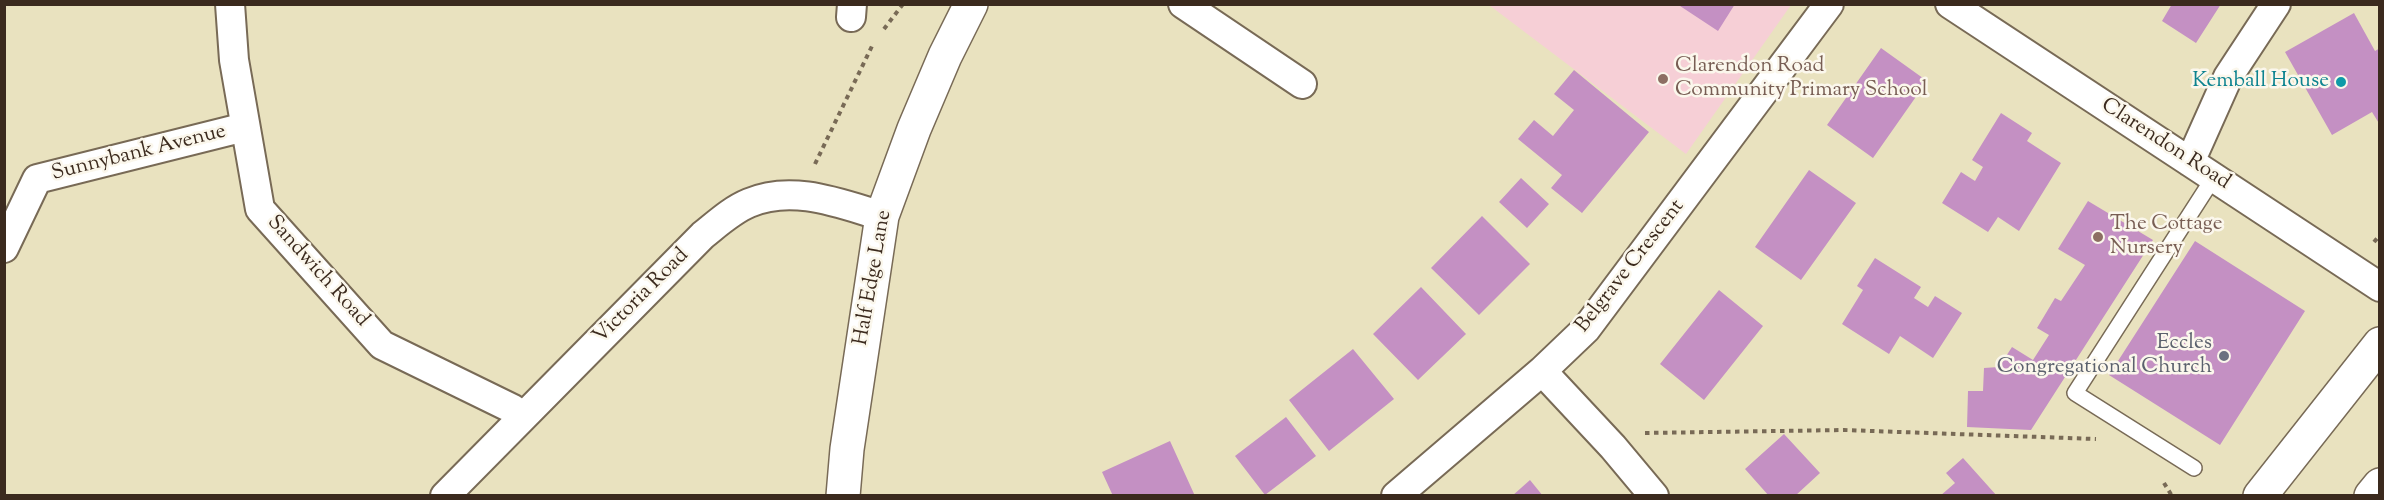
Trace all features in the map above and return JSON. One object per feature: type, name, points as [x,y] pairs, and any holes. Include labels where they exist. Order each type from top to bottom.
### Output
[{"type":"main road","name":"Half Edge Lane","points":[[843,495],[847,449],[882,216],[914,129],[945,56],[971,4]]},
{"type":"main road","points":[[2260,495],[2379,344]]},
{"type":"main road","points":[[2371,495],[2379,485]]},
{"type":"street","name":"Sandwich Road","points":[[230,4],[234,60],[260,209],[382,345],[513,409],[521,418]]},
{"type":"street","points":[[1183,4],[1302,84]]},
{"type":"street","name":"Belgrave Crescent","points":[[1396,495],[1542,371],[1586,329],[1829,4]]},
{"type":"street","name":"Clarendon Road","points":[[1950,4],[2379,287]]},
{"type":"street","points":[[2190,162],[2228,77],[2276,4]]},
{"type":"street","name":"Sunnybank Avenue","points":[[4,248],[37,179],[246,127]]},
{"type":"street","name":"Victoria Road","points":[[445,495],[703,235],[728,215],[750,202],[769,197],[797,195],[827,200],[882,216]]},
{"type":"street","points":[[1542,371],[1654,495]]},
{"type":"lane","points":[[2193,468],[2075,393],[2214,177]]},
{"type":"path","points":[[882,32],[903,4]]},
{"type":"path","points":[[812,197],[815,161],[874,41],[851,11]]},
{"type":"path","points":[[2374,242],[2379,235]]},
{"type":"path","points":[[1613,447],[1641,433],[1844,430],[2102,439]]},
{"type":"path","points":[[2160,477],[2172,495]]},
{"type":"shaded area","name":"Clarendon Road Community Primary School","points":[[1489,5],[1791,5],[1686,154]]},
{"type":"building","points":[[1677,4],[1735,4],[1718,31]]},
{"type":"building","points":[[2172,4],[2221,4],[2196,43],[2162,21]]},
{"type":"building","name":"Kemball House","points":[[2354,13],[2375,51],[2380,48],[2380,125],[2372,112],[2332,135],[2285,52]]},
{"type":"building","points":[[1881,48],[1927,81],[1873,158],[1827,125]]},
{"type":"building","points":[[1574,70],[1649,132],[1582,213],[1551,188],[1562,175],[1518,139],[1534,120],[1553,136],[1574,110],[1554,94]]},
{"type":"building","points":[[2001,113],[2032,133],[2027,141],[2061,163],[2019,231],[1998,217],[1988,232],[1942,203],[1961,172],[1975,181],[1983,167],[1972,160]]},
{"type":"building","points":[[1809,170],[1856,203],[1801,280],[1755,247]]},
{"type":"building","points":[[1521,178],[1549,204],[1527,228],[1499,202]]},
{"type":"building","points":[[2088,201],[2153,240],[2031,430],[1967,427],[1968,391],[1983,391],[1984,368],[1999,367],[2012,347],[2033,360],[2049,335],[2037,328],[2055,298],[2061,301],[2085,265],[2058,249]]},
{"type":"building","points":[[1482,216],[1530,264],[1479,315],[1431,268]]},
{"type":"building","points":[[2195,241],[2305,311],[2220,445],[2109,375]]},
{"type":"building","points":[[1875,258],[1921,287],[1914,298],[1928,307],[1935,296],[1962,313],[1933,358],[1900,336],[1889,354],[1842,324],[1863,290],[1857,286]]},
{"type":"building","points":[[1421,287],[1466,334],[1418,380],[1373,334]]},
{"type":"building","points":[[1719,290],[1763,326],[1704,400],[1660,364]]},
{"type":"building","points":[[1353,349],[1394,399],[1329,451],[1289,400]]},
{"type":"building","points":[[1286,417],[1316,456],[1265,495],[1235,456]]},
{"type":"building","points":[[1784,434],[1820,473],[1795,496],[1769,496],[1745,469]]},
{"type":"building","points":[[1170,441],[1195,496],[1113,496],[1102,472]]},
{"type":"building","points":[[1963,458],[1997,496],[1940,496],[1955,483],[1946,473]]},
{"type":"building","points":[[1530,480],[1543,496],[1512,496]]},
{"type":"place","name":"Clarendon Road Community Primary School","points":[[1663,79]]},
{"type":"place","name":"Kemball House","points":[[2341,82]]},
{"type":"place","name":"The Cottage Nursery","points":[[2098,237]]},
{"type":"place","name":"Eccles Congregational Church","points":[[2224,356]]}]
